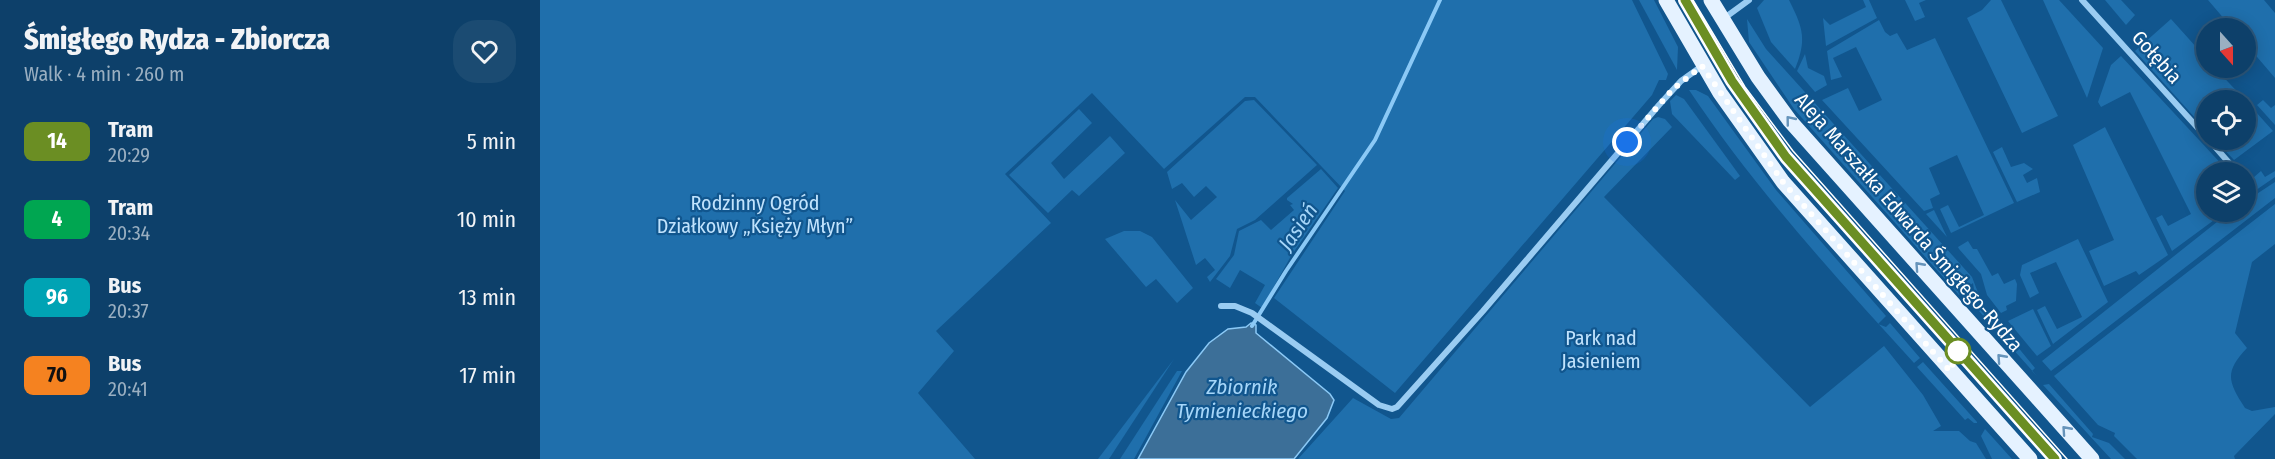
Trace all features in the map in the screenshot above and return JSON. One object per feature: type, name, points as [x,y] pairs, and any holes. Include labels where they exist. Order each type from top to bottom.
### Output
[{"type":"main road","points":[[1666,0],[1702,66],[1783,182],[2030,459]]},
{"type":"main road","name":"Aleja Marszałka Edwarda Śmigłego-Rydza","points":[[1711,0],[1790,121],[2092,459]]},
{"type":"street","points":[[1722,19],[1749,0]]},
{"type":"street","name":"Gołębia","points":[[2082,0],[2196,125]]},
{"type":"street","points":[[1221,306],[1235,306],[1252,313],[1379,405],[1392,409],[1397,407],[1483,311],[1663,100],[1702,66]]},
{"type":"street","name":"Gołębia","points":[[2218,150],[2228,162]]},
{"type":"green space","name":"Rodzinny Ogród Działkowy „Księży Młyn”","points":[[540,0],[1632,0],[1668,74],[1666,80],[1659,80],[1652,95],[1395,393],[1274,298],[1345,191],[1255,97],[1245,97],[1164,169],[1092,93],[1005,174],[1051,223],[936,331],[954,351],[918,393],[975,459],[540,459]]},
{"type":"green space","points":[[1639,0],[1654,0],[1678,47],[1677,70]]},
{"type":"green space","points":[[1764,0],[1789,0],[1794,10],[1802,34],[1801,50],[1795,69],[1771,42],[1757,8]]},
{"type":"green space","points":[[1863,0],[1869,0],[1877,18],[1826,46],[1823,18],[1830,25],[1866,7]]},
{"type":"green space","points":[[1905,0],[1926,0],[1919,3],[1925,17],[1915,21]]},
{"type":"green space","points":[[1991,0],[2001,0],[2058,116],[2022,133],[1967,18],[1982,10]]},
{"type":"green space","points":[[2043,0],[2059,0],[2103,48],[2087,98]]},
{"type":"green space","points":[[2105,0],[2121,0],[2135,15],[2126,25]]},
{"type":"green space","points":[[2208,0],[2264,0],[2275,13],[2275,78],[2256,56],[2256,18],[2223,18]]},
{"type":"green space","points":[[1747,19],[1766,49],[1972,277],[1982,303],[1976,308],[1970,302],[1975,296],[1973,283],[1959,295],[1794,109],[1749,42]]},
{"type":"green space","points":[[2171,19],[2196,47],[2196,78],[2224,78],[2236,90],[2196,90],[2196,119],[2135,51]]},
{"type":"green space","points":[[1879,20],[1885,32],[1890,36],[1897,33],[1907,50],[1935,38],[2014,203],[1951,233],[1940,209],[1948,205],[1959,227],[1984,215],[1957,155],[1929,168],[1940,194],[1930,199],[1933,208],[1924,211],[1822,100],[1848,88],[1859,111],[1882,100],[1856,47],[1833,58],[1842,77],[1831,80],[1827,51]]},
{"type":"green space","points":[[1805,54],[1808,68],[1824,76],[1827,85],[1815,92],[1797,71]]},
{"type":"green space","points":[[2121,56],[2196,137],[2196,150],[2208,150],[2219,162],[2196,162],[2196,222],[2211,222],[2172,251],[2156,218],[2162,215],[2168,226],[2191,214],[2130,92],[2101,107],[2098,102],[2111,65]]},
{"type":"green space","points":[[1689,90],[1696,90],[1708,96],[1776,190],[1886,316],[1878,324],[1768,197],[1714,127]]},
{"type":"green space","points":[[1676,95],[1684,99],[1740,176],[1735,180],[1672,114],[1670,101]]},
{"type":"green space","points":[[1254,100],[1317,165],[1255,220],[1237,229],[1230,256],[1210,282],[1207,277],[1215,270],[1205,258],[1196,265],[1175,200],[1191,220],[1217,197],[1206,186],[1194,197],[1182,183],[1172,189],[1167,172],[1245,101]]},
{"type":"green space","points":[[2263,100],[2271,108],[2275,105],[2275,125],[2257,105]]},
{"type":"green space","points":[[1079,109],[1092,123],[1051,163],[1064,179],[1110,136],[1125,153],[1079,196],[1072,190],[1048,213],[1009,175]]},
{"type":"green space","points":[[2256,112],[2273,131],[2256,144]]},
{"type":"green space","name":"Park nad Jasieniem","points":[[1658,117],[1665,119],[1672,127],[1604,197],[1810,407],[1884,346],[1923,395],[1941,426],[1933,431],[1959,431],[1970,441],[1976,443],[1986,459],[1298,459],[1353,398],[1391,419],[1399,418],[1653,119]]},
{"type":"green space","points":[[2105,127],[2168,255],[2139,275],[2136,271],[2104,286],[2089,251],[2114,240],[2073,145]]},
{"type":"green space","points":[[2002,147],[2011,167],[2024,163],[2033,169],[2023,175],[2027,183],[2037,178],[2040,192],[2017,202],[1993,152]]},
{"type":"green space","points":[[2224,150],[2247,150],[2234,160]]},
{"type":"green space","points":[[1321,169],[1338,188],[1291,256],[1262,308],[1255,303],[1265,285],[1240,270],[1230,288],[1216,279],[1234,255],[1239,231],[1261,220],[1271,230],[1294,210],[1290,205],[1293,204],[1287,198]]},
{"type":"green space","points":[[2261,171],[2265,177],[2275,171],[2275,177],[2256,190],[2256,175]]},
{"type":"green space","points":[[2275,182],[2275,198],[2256,213],[2256,194]]},
{"type":"green space","points":[[2275,204],[2275,244],[2252,262],[2235,333],[2247,348],[2235,364],[2231,377],[2235,391],[2245,408],[2252,411],[2275,407],[2275,414],[2234,456],[2235,459],[2137,459],[2114,436],[2115,433],[2098,425],[2054,376],[2252,222],[2256,222],[2256,219]]},
{"type":"green space","points":[[1934,210],[1947,237],[1926,214]]},
{"type":"green space","points":[[2217,222],[2244,222],[2051,371],[2042,361]]},
{"type":"green space","points":[[1124,231],[1140,231],[1152,237],[1193,288],[1177,303],[1156,279],[1146,287],[1105,239]]},
{"type":"green space","points":[[2078,239],[2108,302],[2053,344],[2037,310],[2045,306],[2057,329],[2082,317],[2056,262],[2030,273],[2039,293],[2030,298],[2020,275],[2022,265]]},
{"type":"green space","points":[[1968,241],[1973,249],[1977,249],[1992,276],[1998,273],[2004,284],[2015,279],[2016,301],[2006,306],[2007,310],[2001,313],[1987,295],[1981,274],[1959,249],[1958,247]]},
{"type":"green space","points":[[1984,306],[2035,368],[2032,371],[1979,311]]},
{"type":"green space","points":[[2033,309],[2051,346],[2037,356],[2008,321]]},
{"type":"green space","points":[[1890,323],[1920,358],[1914,363],[1879,324],[1886,327]]},
{"type":"green space","points":[[1174,359],[1109,459],[1098,459]]},
{"type":"green space","points":[[1923,362],[1977,423],[1968,418],[1965,420],[1917,367]]},
{"type":"green space","points":[[1177,371],[1182,371],[1134,459],[1120,459]]},
{"type":"green space","points":[[2049,384],[2093,434],[2092,437],[2109,443],[2125,459],[2111,459],[2043,385]]},
{"type":"green space","points":[[1985,429],[2012,459],[1992,459],[1981,436]]},
{"type":"water","name":"Zbiornik Tymienieckiego","points":[[1251,323],[1256,325],[1256,333],[1330,394],[1334,400],[1327,418],[1294,459],[1138,459],[1186,372],[1209,343],[1228,329],[1246,327]]},
{"type":"waterway","name":"Jasień","points":[[1252,326],[1286,271],[1375,140],[1440,0]]},
{"type":"tram line","name":"14","points":[[1685,0],[1732,81],[1786,157],[2055,459]]},
{"type":"tram line","points":[[1693,0],[1745,87],[1793,151],[2067,459]]},
{"type":"tram line","points":[[1958,352],[2024,425]]},
{"type":"route","points":[[1627,142],[1673,89],[1702,66],[1783,182],[1950,371],[1958,351]]}]
